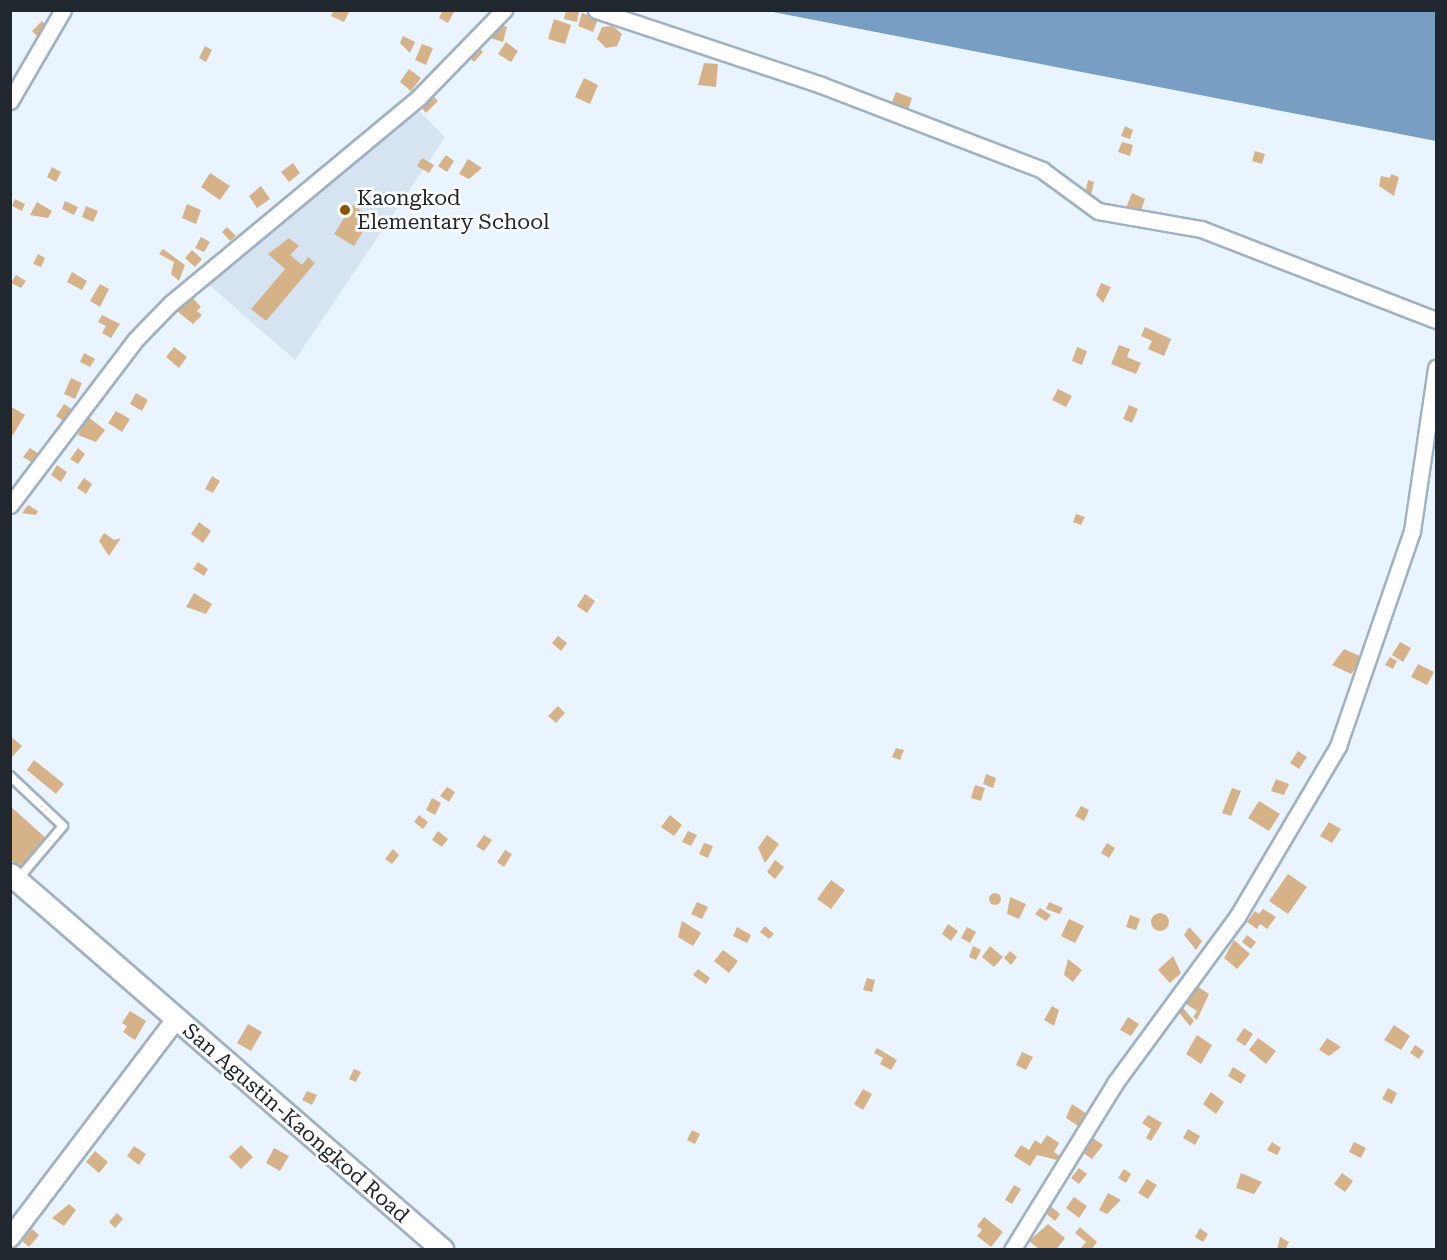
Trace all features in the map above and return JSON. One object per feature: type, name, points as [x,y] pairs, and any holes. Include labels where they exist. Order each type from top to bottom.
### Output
[{"type":"main road","name":"San Agustin-Kaongkod Road","points":[[14,877],[443,1250]]},
{"type":"street","points":[[10,101],[63,10]]},
{"type":"street","points":[[10,505],[136,339],[170,304],[419,97],[504,10]]},
{"type":"street","points":[[596,10],[821,85],[1042,170],[1098,211],[1201,229],[1437,320]]},
{"type":"street","points":[[1012,1250],[1115,1083],[1237,917],[1338,746],[1412,531],[1437,368]]},
{"type":"street","points":[[10,1239],[176,1019]]},
{"type":"lane","points":[[10,776],[63,826],[14,877]]},
{"type":"shaded area","name":"Kaongkod Elementary School","points":[[414,106],[445,137],[295,360],[207,283]]},
{"type":"water","points":[[768,11],[1436,11],[1436,141]]},
{"type":"building","points":[[334,10],[350,10],[344,22],[331,16]]},
{"type":"building","points":[[443,10],[455,10],[448,23],[439,18]]},
{"type":"building","points":[[566,10],[579,11],[577,22],[564,19]]},
{"type":"building","points":[[582,13],[598,19],[593,32],[578,26]]},
{"type":"building","points":[[554,19],[571,25],[565,44],[548,39]]},
{"type":"building","points":[[42,21],[50,29],[40,39],[32,31]]},
{"type":"building","points":[[494,23],[507,27],[503,42],[490,38]]},
{"type":"building","points":[[613,26],[622,34],[617,46],[606,48],[597,39],[602,27]]},
{"type":"building","points":[[403,36],[415,42],[410,53],[400,43]]},
{"type":"building","points":[[506,42],[518,51],[511,62],[498,54]]},
{"type":"building","points":[[422,44],[433,48],[426,65],[415,60]]},
{"type":"building","points":[[475,45],[483,52],[474,62],[466,54]]},
{"type":"building","points":[[205,46],[212,50],[206,62],[199,58]]},
{"type":"building","points":[[704,63],[718,64],[716,87],[698,85]]},
{"type":"building","points":[[409,69],[421,78],[411,91],[400,82]]},
{"type":"building","points":[[584,78],[598,85],[590,104],[575,97]]},
{"type":"building","points":[[896,92],[912,98],[906,116],[889,109]]},
{"type":"building","points":[[431,94],[438,101],[426,113],[420,106]]},
{"type":"building","points":[[1125,126],[1133,130],[1130,139],[1121,136]]},
{"type":"building","points":[[1122,142],[1133,145],[1130,156],[1118,152]]},
{"type":"building","points":[[1255,151],[1265,154],[1262,164],[1252,161]]},
{"type":"building","points":[[446,155],[454,161],[447,172],[438,166]]},
{"type":"building","points":[[422,158],[434,165],[429,173],[417,166]]},
{"type":"building","points":[[468,159],[482,168],[469,179],[459,174]]},
{"type":"building","points":[[293,163],[300,173],[289,182],[281,172]]},
{"type":"building","points":[[52,167],[61,172],[56,182],[47,177]]},
{"type":"building","points":[[210,173],[230,186],[220,200],[201,187]]},
{"type":"building","points":[[1391,174],[1399,177],[1394,196],[1379,186],[1381,176],[1390,178]]},
{"type":"building","points":[[1088,180],[1094,182],[1091,195],[1085,194]]},
{"type":"building","points":[[261,186],[270,199],[257,208],[249,196]]},
{"type":"building","points":[[413,192],[422,197],[410,208],[405,205]]},
{"type":"building","points":[[1132,193],[1145,199],[1140,213],[1126,208]]},
{"type":"building","points":[[15,199],[25,204],[22,211],[12,206]]},
{"type":"building","points":[[65,201],[78,207],[74,215],[62,209]]},
{"type":"building","points":[[37,202],[52,211],[48,218],[30,215]]},
{"type":"building","points":[[187,204],[201,210],[196,224],[182,218]]},
{"type":"building","points":[[352,205],[372,217],[354,246],[334,234]]},
{"type":"building","points":[[86,206],[98,211],[93,222],[82,217]]},
{"type":"building","points":[[227,227],[236,236],[230,241],[222,232]]},
{"type":"building","points":[[201,237],[210,242],[204,252],[195,248]]},
{"type":"building","points":[[289,238],[299,246],[290,255],[302,265],[308,257],[315,263],[266,321],[251,309],[285,269],[268,254]]},
{"type":"building","points":[[163,249],[185,265],[179,281],[171,274],[174,262],[159,254]]},
{"type":"building","points":[[192,250],[202,259],[195,267],[185,258]]},
{"type":"building","points":[[38,254],[45,258],[41,267],[33,264]]},
{"type":"building","points":[[72,272],[87,281],[82,290],[67,282]]},
{"type":"building","points":[[16,275],[26,281],[21,288],[11,283]]},
{"type":"building","points":[[1101,283],[1111,287],[1103,303],[1096,295]]},
{"type":"building","points":[[100,284],[109,289],[100,307],[90,301]]},
{"type":"building","points":[[189,294],[201,307],[197,311],[202,315],[193,324],[173,308]]},
{"type":"building","points":[[102,315],[120,324],[111,338],[102,333],[106,326],[98,322]]},
{"type":"building","points":[[1145,327],[1171,339],[1164,356],[1148,349],[1152,341],[1141,336]]},
{"type":"building","points":[[1119,345],[1130,349],[1127,357],[1141,363],[1136,374],[1111,364]]},
{"type":"building","points":[[174,347],[187,357],[179,368],[166,357]]},
{"type":"building","points":[[1077,347],[1087,351],[1082,365],[1072,361]]},
{"type":"building","points":[[84,353],[95,359],[90,367],[80,362]]},
{"type":"building","points":[[71,378],[82,383],[75,399],[64,394]]},
{"type":"building","points":[[1058,389],[1072,396],[1066,407],[1052,400]]},
{"type":"building","points":[[136,393],[148,400],[142,411],[130,404]]},
{"type":"building","points":[[64,404],[73,410],[65,422],[56,416]]},
{"type":"building","points":[[1129,405],[1138,409],[1132,423],[1123,419]]},
{"type":"building","points":[[10,406],[25,415],[13,435],[10,434]]},
{"type":"building","points":[[116,411],[130,419],[122,432],[108,423]]},
{"type":"building","points":[[87,416],[105,430],[96,442],[78,435]]},
{"type":"building","points":[[30,448],[39,454],[33,463],[23,457]]},
{"type":"building","points":[[78,448],[85,454],[78,464],[70,459]]},
{"type":"building","points":[[57,465],[67,472],[61,482],[51,475]]},
{"type":"building","points":[[212,476],[220,481],[213,493],[205,489]]},
{"type":"building","points":[[84,478],[92,484],[86,494],[77,488]]},
{"type":"building","points":[[28,505],[38,511],[36,515],[22,513]]},
{"type":"building","points":[[1076,514],[1085,517],[1081,525],[1073,522]]},
{"type":"building","points":[[199,522],[211,531],[203,543],[191,534]]},
{"type":"building","points":[[104,533],[114,540],[121,538],[109,556],[99,541]]},
{"type":"building","points":[[198,562],[208,569],[204,576],[193,569]]},
{"type":"building","points":[[194,593],[212,604],[206,614],[186,607]]},
{"type":"building","points":[[585,594],[595,601],[587,613],[577,606]]},
{"type":"building","points":[[558,636],[567,643],[561,651],[552,643]]},
{"type":"building","points":[[1400,642],[1411,648],[1403,662],[1392,655]]},
{"type":"building","points":[[1344,649],[1364,658],[1351,674],[1332,665]]},
{"type":"building","points":[[1390,657],[1397,661],[1393,669],[1385,665]]},
{"type":"building","points":[[1418,664],[1434,672],[1427,685],[1411,677]]},
{"type":"building","points":[[558,706],[565,713],[556,723],[548,716]]},
{"type":"building","points":[[13,738],[22,746],[10,759],[10,741]]},
{"type":"building","points":[[896,748],[904,750],[900,760],[892,757]]},
{"type":"building","points":[[1298,751],[1307,757],[1299,769],[1290,763]]},
{"type":"building","points":[[34,760],[64,784],[56,794],[27,770]]},
{"type":"building","points":[[986,774],[996,778],[993,788],[983,784]]},
{"type":"building","points":[[1276,779],[1289,784],[1284,795],[1271,791]]},
{"type":"building","points":[[975,785],[985,788],[981,801],[971,798]]},
{"type":"building","points":[[447,787],[455,792],[449,802],[440,796]]},
{"type":"building","points":[[1232,788],[1241,791],[1231,816],[1222,813]]},
{"type":"building","points":[[432,798],[441,803],[435,815],[426,810]]},
{"type":"building","points":[[1259,801],[1280,814],[1269,831],[1248,818]]},
{"type":"building","points":[[10,806],[47,839],[21,868],[10,859]]},
{"type":"building","points":[[1081,806],[1089,810],[1084,821],[1075,816]]},
{"type":"building","points":[[419,815],[428,822],[423,829],[414,822]]},
{"type":"building","points":[[670,815],[682,825],[674,836],[661,827]]},
{"type":"building","points":[[1329,822],[1341,829],[1332,843],[1320,836]]},
{"type":"building","points":[[438,831],[448,839],[442,847],[432,840]]},
{"type":"building","points":[[688,831],[697,835],[691,846],[682,842]]},
{"type":"building","points":[[484,835],[492,840],[484,851],[476,846]]},
{"type":"building","points":[[767,835],[779,844],[765,863],[758,848]]},
{"type":"building","points":[[704,843],[713,846],[708,858],[699,854]]},
{"type":"building","points":[[1107,843],[1115,848],[1109,858],[1101,853]]},
{"type":"building","points":[[393,849],[399,855],[392,864],[385,859]]},
{"type":"building","points":[[505,850],[512,854],[504,867],[497,862]]},
{"type":"building","points":[[775,860],[784,867],[775,879],[767,872]]},
{"type":"building","points":[[1288,874],[1307,887],[1288,914],[1269,901]]},
{"type":"building","points":[[831,880],[845,890],[831,909],[817,899]]},
{"type":"building","points":[[997,893],[1001,899],[997,905],[993,905],[989,897]]},
{"type":"building","points":[[1010,897],[1026,904],[1019,919],[1007,914]]},
{"type":"building","points":[[697,902],[708,907],[702,919],[691,914]]},
{"type":"building","points":[[1049,902],[1063,908],[1060,914],[1046,909]]},
{"type":"building","points":[[1040,908],[1051,915],[1046,921],[1035,914]]},
{"type":"building","points":[[1263,909],[1276,917],[1267,929],[1260,924],[1257,929],[1247,922],[1255,911],[1259,914]]},
{"type":"building","points":[[1160,913],[1166,916],[1169,922],[1166,928],[1160,931],[1154,928],[1151,922],[1154,916]]},
{"type":"building","points":[[1130,915],[1140,919],[1136,930],[1126,927]]},
{"type":"building","points":[[1069,919],[1084,926],[1075,943],[1061,936]]},
{"type":"building","points":[[682,921],[701,933],[693,946],[678,937]]},
{"type":"building","points":[[948,924],[958,931],[951,941],[942,934]]},
{"type":"building","points":[[765,926],[774,934],[769,939],[760,932]]},
{"type":"building","points":[[737,927],[751,935],[747,943],[733,936]]},
{"type":"building","points":[[967,927],[976,932],[970,943],[961,938]]},
{"type":"building","points":[[1189,927],[1202,941],[1196,950],[1184,935]]},
{"type":"building","points":[[1247,935],[1256,942],[1251,949],[1242,942]]},
{"type":"building","points":[[1234,940],[1250,954],[1237,969],[1224,958]]},
{"type":"building","points":[[973,946],[981,950],[976,960],[969,957]]},
{"type":"building","points":[[990,946],[1003,957],[994,967],[982,957]]},
{"type":"building","points":[[723,950],[738,961],[729,973],[714,961]]},
{"type":"building","points":[[1010,951],[1017,957],[1011,965],[1004,958]]},
{"type":"building","points":[[1173,956],[1181,973],[1170,983],[1158,970]]},
{"type":"building","points":[[1068,959],[1082,970],[1073,982],[1064,975]]},
{"type":"building","points":[[698,969],[710,978],[706,984],[693,975]]},
{"type":"building","points":[[867,978],[875,980],[872,992],[863,990]]},
{"type":"building","points":[[1194,984],[1209,994],[1197,1020],[1193,1017],[1197,1011],[1183,1002]]},
{"type":"building","points":[[1180,1004],[1194,1021],[1190,1026],[1176,1009]]},
{"type":"building","points":[[1052,1006],[1059,1010],[1054,1026],[1044,1020]]},
{"type":"building","points":[[130,1011],[146,1021],[135,1040],[123,1032],[127,1026],[122,1023]]},
{"type":"building","points":[[1128,1017],[1139,1024],[1131,1036],[1120,1030]]},
{"type":"building","points":[[248,1024],[262,1032],[251,1051],[237,1043]]},
{"type":"building","points":[[1394,1025],[1410,1036],[1401,1050],[1384,1040]]},
{"type":"building","points":[[1244,1028],[1253,1034],[1245,1046],[1236,1040]]},
{"type":"building","points":[[1197,1035],[1212,1045],[1201,1064],[1186,1054]]},
{"type":"building","points":[[1258,1038],[1276,1051],[1266,1064],[1249,1050]]},
{"type":"building","points":[[1327,1038],[1341,1047],[1329,1056],[1319,1050]]},
{"type":"building","points":[[1415,1045],[1424,1051],[1419,1059],[1410,1053]]},
{"type":"building","points":[[877,1048],[897,1060],[891,1070],[880,1064],[883,1058],[874,1053]]},
{"type":"building","points":[[1022,1052],[1033,1057],[1026,1070],[1016,1065]]},
{"type":"building","points":[[1233,1067],[1246,1075],[1241,1084],[1228,1076]]},
{"type":"building","points":[[354,1069],[361,1072],[356,1082],[349,1079]]},
{"type":"building","points":[[1388,1088],[1397,1093],[1392,1104],[1382,1099]]},
{"type":"building","points":[[863,1089],[872,1094],[863,1110],[854,1104]]},
{"type":"building","points":[[307,1091],[317,1095],[312,1105],[302,1100]]},
{"type":"building","points":[[1211,1092],[1224,1102],[1216,1114],[1203,1104]]},
{"type":"building","points":[[1072,1104],[1087,1114],[1078,1126],[1066,1118]]},
{"type":"building","points":[[1148,1115],[1162,1123],[1151,1141],[1146,1138],[1151,1129],[1142,1123]]},
{"type":"building","points":[[1188,1129],[1200,1136],[1195,1145],[1183,1138]]},
{"type":"building","points":[[692,1130],[700,1134],[695,1144],[687,1140]]},
{"type":"building","points":[[1047,1135],[1059,1143],[1054,1152],[1060,1156],[1057,1160],[1037,1155],[1030,1166],[1014,1156],[1021,1145],[1029,1150],[1035,1140],[1041,1144]]},
{"type":"building","points":[[1090,1136],[1103,1145],[1092,1159],[1083,1153]]},
{"type":"building","points":[[1272,1142],[1281,1148],[1277,1155],[1267,1150]]},
{"type":"building","points":[[1354,1142],[1366,1148],[1361,1158],[1349,1152]]},
{"type":"building","points":[[241,1145],[253,1157],[241,1169],[229,1157]]},
{"type":"building","points":[[134,1146],[146,1154],[139,1165],[127,1156]]},
{"type":"building","points":[[274,1148],[289,1156],[280,1171],[266,1163]]},
{"type":"building","points":[[95,1151],[108,1162],[99,1173],[86,1162]]},
{"type":"building","points":[[1079,1168],[1087,1174],[1079,1184],[1071,1178]]},
{"type":"building","points":[[1124,1169],[1131,1174],[1126,1183],[1118,1178]]},
{"type":"building","points":[[1241,1173],[1262,1182],[1254,1194],[1236,1188]]},
{"type":"building","points":[[1342,1173],[1353,1181],[1345,1192],[1334,1184]]},
{"type":"building","points":[[1147,1179],[1157,1185],[1148,1199],[1138,1193]]},
{"type":"building","points":[[1014,1185],[1021,1189],[1012,1204],[1005,1200]]},
{"type":"building","points":[[1108,1193],[1121,1200],[1107,1214],[1099,1210]]},
{"type":"building","points":[[1074,1197],[1087,1206],[1079,1218],[1066,1208]]},
{"type":"building","points":[[69,1204],[76,1210],[64,1226],[52,1218]]},
{"type":"building","points":[[1048,1204],[1060,1214],[1055,1221],[1043,1211]]},
{"type":"building","points":[[117,1213],[123,1219],[115,1228],[109,1222]]},
{"type":"building","points":[[984,1217],[1003,1232],[991,1247],[977,1236],[982,1230],[977,1226]]},
{"type":"building","points":[[1048,1224],[1065,1238],[1056,1250],[1040,1250],[1029,1241]]},
{"type":"building","points":[[1080,1227],[1097,1242],[1091,1250],[1079,1250],[1086,1242],[1075,1233]]},
{"type":"building","points":[[1200,1228],[1208,1234],[1203,1242],[1195,1237]]},
{"type":"building","points":[[32,1229],[39,1235],[29,1247],[22,1241]]},
{"type":"building","points":[[1280,1237],[1289,1242],[1285,1250],[1277,1250]]},
{"type":"place","name":"Kaongkod Elementary School","points":[[345,210]]}]
